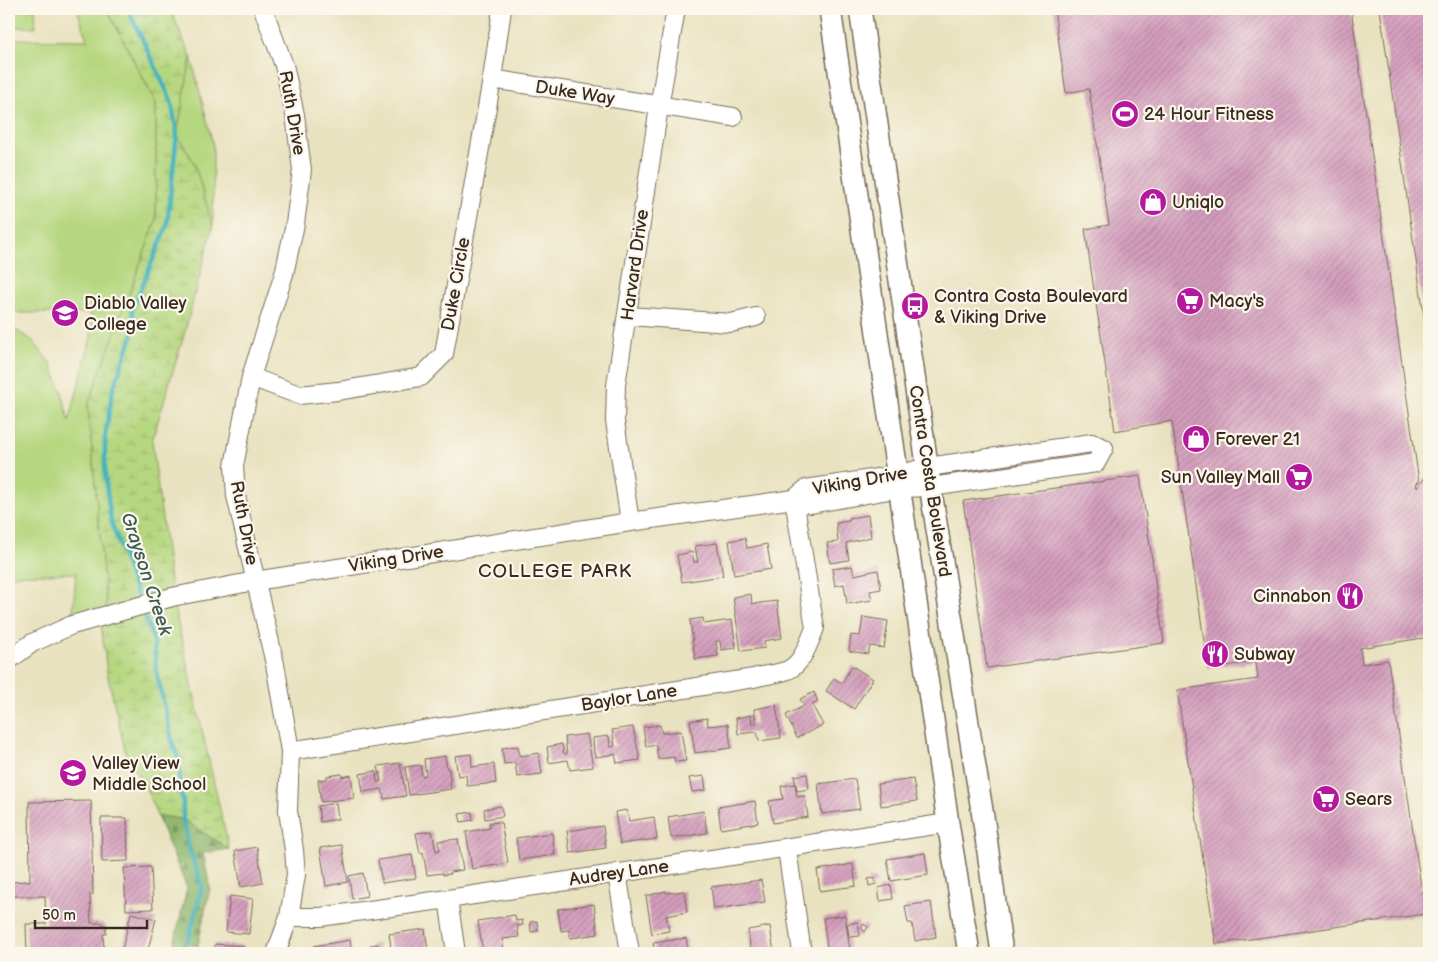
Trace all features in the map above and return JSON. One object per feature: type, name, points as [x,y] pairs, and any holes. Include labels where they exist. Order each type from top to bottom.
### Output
[{"type":"main road","name":"Contra Costa Boulevard","points":[[830,9],[948,823],[969,953]]},
{"type":"main road","name":"Contra Costa Boulevard","points":[[860,9],[929,477],[984,823],[1002,953]]},
{"type":"street","name":"Ruth Drive","points":[[263,9],[284,65],[295,115],[302,170],[295,224],[284,274],[251,377],[234,466],[236,496],[275,664],[290,751],[288,811],[296,875],[289,917],[276,953]]},
{"type":"street","name":"Duke Circle","points":[[251,377],[299,394],[338,391],[421,377],[444,354],[492,79],[502,9]]},
{"type":"street","name":"Harvard Drive","points":[[630,522],[615,421],[616,385],[676,9]]},
{"type":"street","name":"Duke Way","points":[[492,79],[659,107],[733,117]]},
{"type":"street","points":[[628,316],[731,323],[756,316]]},
{"type":"street","points":[[1092,443],[1104,448],[1096,463],[929,477],[1092,443]]},
{"type":"street","name":"Viking Drive","points":[[9,660],[32,644],[72,625],[172,597],[255,581],[630,522],[794,499],[806,489],[899,482],[929,477]]},
{"type":"street","name":"Baylor Lane","points":[[290,751],[744,680],[789,669],[799,660],[808,646],[814,628],[794,499]]},
{"type":"street","name":"Audrey Lane","points":[[289,917],[320,917],[448,899],[787,849],[948,823]]},
{"type":"street","points":[[787,849],[802,953]]},
{"type":"street","points":[[617,873],[630,953]]},
{"type":"street","points":[[448,899],[456,953]]},
{"type":"green space","points":[[9,9],[35,9],[36,27],[9,27]]},
{"type":"green space","name":"Diablo Valley College","points":[[77,9],[107,9],[156,103],[156,221],[88,405],[107,615],[72,625],[76,573],[9,575],[9,326],[32,340],[51,364],[62,392],[69,422],[91,337],[91,313],[9,313],[9,39],[87,40]]},
{"type":"green space","points":[[107,9],[170,9],[191,57],[177,134],[194,163],[213,226],[184,335],[152,441],[172,597],[229,849],[183,819],[157,816],[146,788],[127,758],[107,673],[100,617],[107,615],[88,405],[156,221],[156,103]]},
{"type":"green space","points":[[191,57],[213,145],[213,226],[194,163],[177,134]]},
{"type":"green space","points":[[157,816],[183,819],[229,849],[203,853],[210,888],[198,945],[188,943],[185,953],[172,953],[187,888]]},
{"type":"green space","points":[[188,943],[198,945],[196,953],[185,953]]},
{"type":"building","name":"Sun Valley Mall","points":[[1054,9],[1351,9],[1419,482],[1416,483],[1417,488],[1429,472],[1429,637],[1360,648],[1362,664],[1388,660],[1425,914],[1216,944],[1177,690],[1258,679],[1256,662],[1208,668],[1172,421],[1115,431],[1085,229],[1109,225],[1089,89],[1066,93]]},
{"type":"building","points":[[1380,9],[1429,9],[1429,344],[1428,344]]},
{"type":"building","points":[[1140,476],[1164,643],[987,668],[963,501]]},
{"type":"building","points":[[868,515],[871,537],[846,543],[849,560],[830,563],[827,543],[838,542],[836,523],[849,521],[849,518]]},
{"type":"building","points":[[745,538],[747,548],[767,544],[771,569],[734,575],[729,541]]},
{"type":"building","points":[[717,543],[723,576],[682,582],[677,555],[692,552],[694,562],[698,562],[695,546]]},
{"type":"building","points":[[852,566],[854,575],[878,570],[881,589],[870,591],[872,600],[847,604],[844,584],[835,586],[832,569]]},
{"type":"building","points":[[751,594],[752,604],[777,601],[782,638],[764,641],[765,648],[741,651],[733,597]]},
{"type":"building","points":[[863,617],[888,621],[884,648],[870,646],[868,654],[849,651],[851,635],[860,636]]},
{"type":"building","points":[[703,618],[704,624],[732,620],[736,648],[721,650],[720,641],[716,641],[718,656],[695,659],[690,620]]},
{"type":"building","points":[[852,666],[873,679],[854,709],[826,691],[834,678],[842,683]]},
{"type":"building","points":[[814,692],[818,702],[812,705],[823,725],[797,738],[786,715],[804,706],[800,699]]},
{"type":"building","points":[[776,705],[781,738],[759,741],[757,732],[738,734],[736,718],[751,715],[752,725],[756,724],[754,709]]},
{"type":"building","points":[[707,718],[708,726],[728,724],[731,748],[695,753],[690,721]]},
{"type":"building","points":[[660,725],[662,733],[681,731],[686,761],[675,762],[674,757],[658,759],[656,745],[646,747],[643,727]]},
{"type":"building","points":[[633,727],[640,760],[617,763],[615,754],[596,757],[596,754],[594,754],[593,738],[609,736],[610,747],[615,746],[612,730]]},
{"type":"building","points":[[587,734],[593,767],[570,770],[568,760],[549,763],[547,747],[562,744],[564,754],[567,754],[565,737]]},
{"type":"building","points":[[518,746],[520,756],[539,753],[542,774],[517,777],[515,763],[504,764],[502,748]]},
{"type":"building","points":[[471,754],[472,767],[494,764],[496,783],[467,786],[466,775],[458,776],[455,756]]},
{"type":"building","points":[[445,756],[447,769],[449,769],[451,789],[409,795],[405,767],[420,765],[422,776],[426,775],[424,759]]},
{"type":"building","points":[[400,763],[406,796],[384,799],[382,789],[363,792],[360,774],[376,771],[377,782],[381,782],[378,766]]},
{"type":"building","points":[[342,774],[342,777],[351,775],[354,798],[321,802],[318,780],[327,779],[327,776]]},
{"type":"building","points":[[807,774],[809,789],[797,791],[794,776]]},
{"type":"building","points":[[704,776],[706,790],[692,792],[689,778]]},
{"type":"building","points":[[855,779],[860,809],[822,814],[818,784]]},
{"type":"building","points":[[913,779],[917,801],[881,806],[878,784]]},
{"type":"building","points":[[795,784],[797,797],[805,796],[808,817],[773,823],[769,801],[783,799],[781,786]]},
{"type":"building","points":[[91,801],[93,895],[90,894],[91,923],[103,923],[103,925],[106,925],[106,934],[103,934],[104,951],[107,951],[107,953],[27,953],[26,924],[46,924],[45,896],[9,896],[9,882],[30,881],[29,802]]},
{"type":"building","points":[[755,801],[758,823],[721,829],[718,807]]},
{"type":"building","points":[[336,803],[338,819],[320,822],[318,806]]},
{"type":"building","points":[[501,806],[503,816],[485,819],[484,809]]},
{"type":"building","points":[[627,810],[629,821],[654,817],[657,839],[620,844],[615,812]]},
{"type":"building","points":[[704,811],[707,833],[671,838],[668,817]]},
{"type":"building","points":[[472,812],[473,820],[461,822],[459,814]]},
{"type":"building","points":[[101,818],[127,818],[128,861],[102,862]]},
{"type":"building","points":[[501,822],[508,863],[472,869],[466,832],[490,828],[489,823]]},
{"type":"building","points":[[603,826],[606,848],[570,853],[567,831]]},
{"type":"building","points":[[432,831],[436,851],[440,850],[438,841],[458,839],[463,870],[450,872],[451,874],[427,875],[423,852],[420,853],[416,833]]},
{"type":"building","points":[[552,833],[555,855],[519,860],[516,838]]},
{"type":"building","points":[[342,845],[348,882],[326,886],[320,848]]},
{"type":"building","points":[[257,847],[263,883],[241,887],[235,851]]},
{"type":"building","points":[[925,853],[928,875],[891,881],[887,859]]},
{"type":"building","points":[[412,855],[416,878],[382,883],[378,860]]},
{"type":"building","points":[[853,864],[856,886],[820,891],[817,870]]},
{"type":"building","points":[[151,867],[153,909],[126,910],[124,868]]},
{"type":"building","points":[[363,873],[367,896],[352,899],[349,876]]},
{"type":"building","points":[[875,878],[876,884],[869,886],[868,879]]},
{"type":"building","points":[[761,880],[765,902],[714,909],[711,887]]},
{"type":"building","points":[[891,885],[893,899],[880,901],[878,888]]},
{"type":"building","points":[[666,891],[667,893],[684,891],[687,912],[666,916],[669,931],[652,934],[646,896]]},
{"type":"building","points":[[230,896],[253,899],[249,934],[226,932]]},
{"type":"building","points":[[931,902],[936,937],[915,941],[912,923],[908,923],[905,906]]},
{"type":"building","points":[[594,904],[598,934],[570,938],[569,930],[561,931],[558,909]]},
{"type":"building","points":[[131,913],[156,919],[147,953],[121,953]]},
{"type":"building","points":[[515,915],[516,921],[522,920],[523,925],[517,926],[519,937],[502,939],[504,950],[483,953],[478,921]]},
{"type":"building","points":[[845,915],[850,951],[828,953],[823,918]]},
{"type":"building","points":[[537,921],[538,931],[531,932],[530,922]]},
{"type":"building","points":[[858,922],[860,936],[849,937],[847,924]]},
{"type":"building","points":[[864,924],[868,927],[865,932],[861,928]]},
{"type":"building","points":[[770,926],[774,953],[751,953],[748,930]]},
{"type":"building","points":[[425,929],[428,951],[392,953],[389,934]]},
{"type":"building","points":[[686,938],[688,951],[655,953],[653,943]]},
{"type":"building","points":[[350,940],[352,953],[315,953],[314,946]]},
{"type":"building","points":[[215,944],[243,946],[242,953],[214,953]]},
{"type":"building","points":[[378,944],[379,951],[371,952],[370,945]]},
{"type":"building","points":[[1394,949],[1394,953],[1374,953],[1374,952]]},
{"type":"waterway","name":"Grayson Creek","points":[[128,9],[171,100],[177,134],[167,226],[132,310],[135,328],[113,389],[105,437],[105,475],[111,521],[139,601]]},
{"type":"waterway","name":"Grayson Creek","points":[[142,608],[154,641],[156,669],[173,745],[177,753],[180,773],[178,788],[183,800],[183,819],[189,848],[202,887],[185,953]]},
{"type":"place","name":"24 Hour Fitness","points":[[1125,114]]},
{"type":"place","name":"Uniqlo","points":[[1153,202]]},
{"type":"place","name":"Macy's","points":[[1190,301]]},
{"type":"place","name":"Contra Costa Boulevard & Viking Drive","points":[[915,306]]},
{"type":"place","name":"Diablo Valley College","points":[[65,313]]},
{"type":"place","name":"Forever 21","points":[[1196,439]]},
{"type":"place","name":"Sun Valley Mall","points":[[1299,477]]},
{"type":"place","name":"Cinnabon","points":[[1350,596]]},
{"type":"place","name":"Subway","points":[[1215,654]]},
{"type":"place","name":"Valley View Middle School","points":[[73,773]]},
{"type":"place","name":"Sears","points":[[1326,799]]},
{"type":"district","name":"COLLEGE PARK","points":[[555,571]]}]
